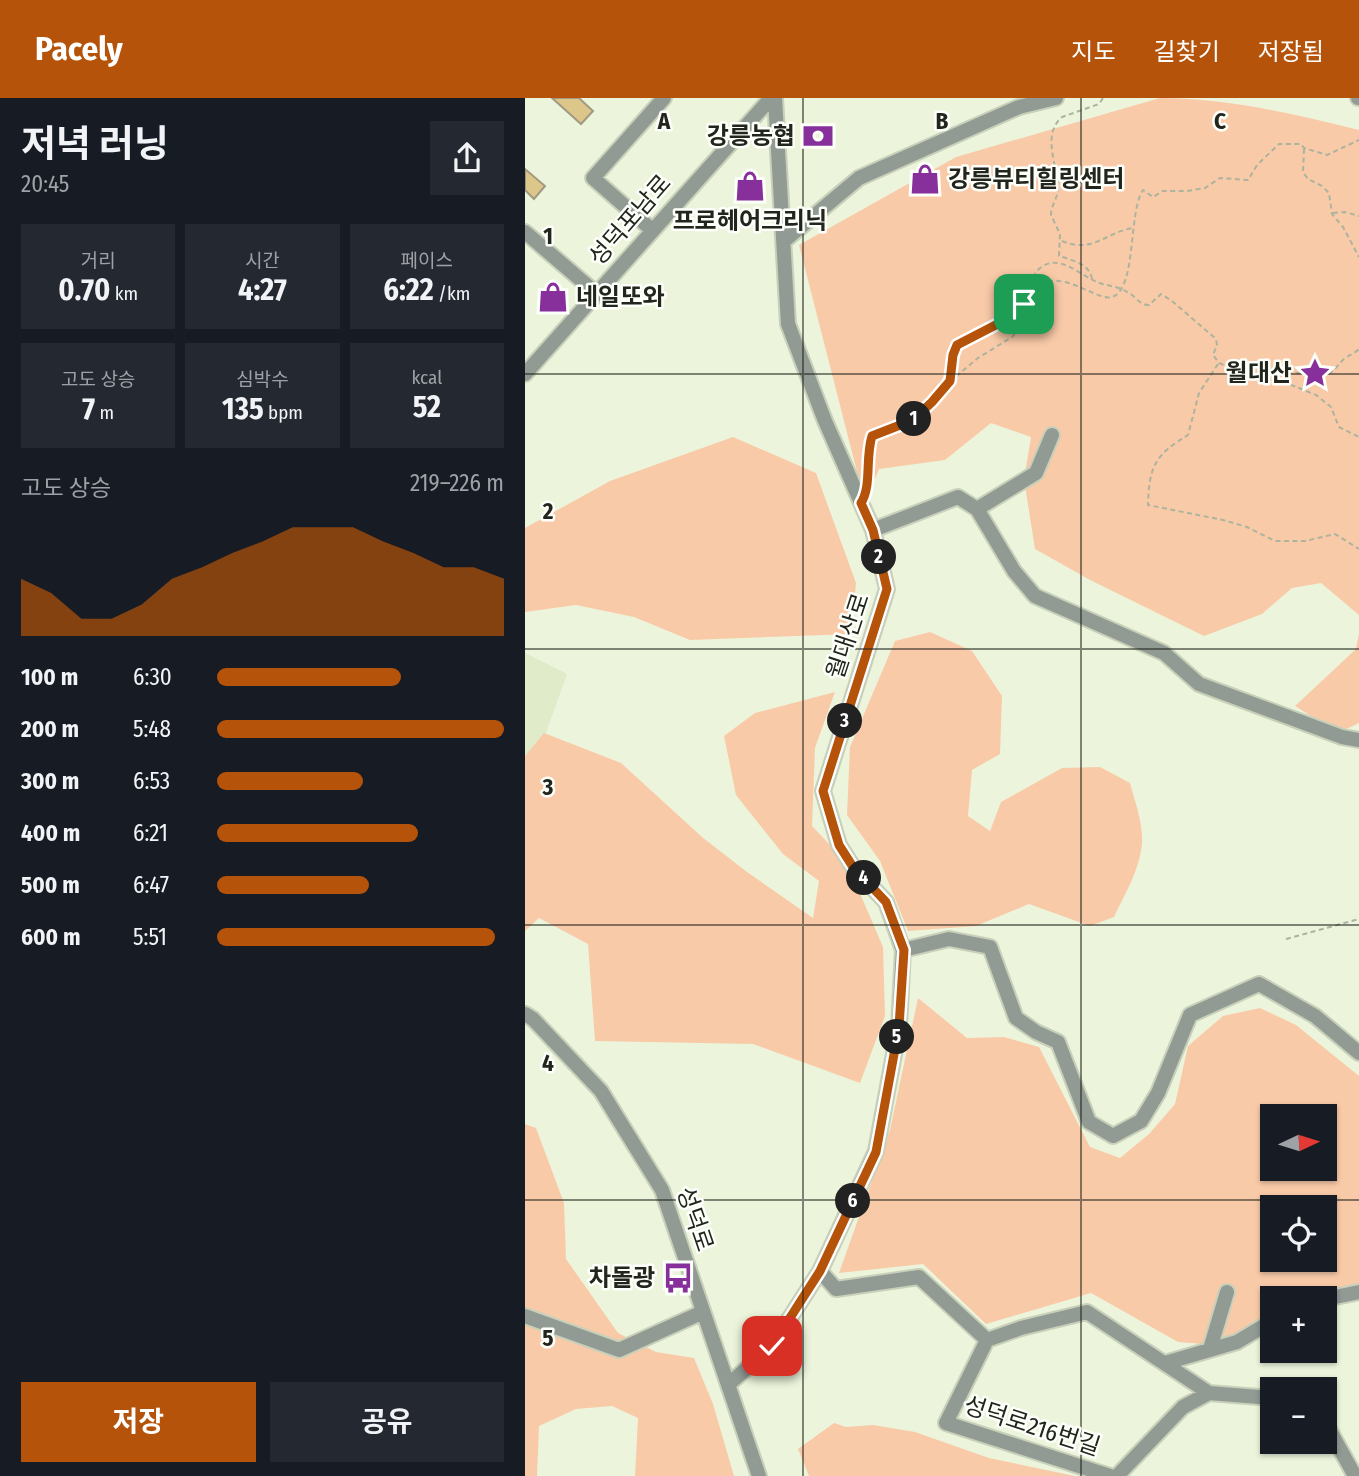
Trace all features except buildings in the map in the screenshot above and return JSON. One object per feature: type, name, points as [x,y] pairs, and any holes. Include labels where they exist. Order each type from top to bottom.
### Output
[{"type":"street","points":[[652,230],[593,178],[664,98]]},
{"type":"street","name":"성덕포남로","points":[[525,374],[773,98]]},
{"type":"street","name":"월대산로","points":[[729,1384],[772,1346],[820,1271],[876,1152],[899,1027],[904,950],[886,902],[853,867],[839,845],[823,791],[887,589],[873,530],[825,421],[788,324],[773,98]]},
{"type":"street","points":[[784,241],[859,178],[1019,107],[1056,98]]},
{"type":"street","points":[[525,232],[596,293]]},
{"type":"street","points":[[977,509],[1036,473],[1052,435]]},
{"type":"street","points":[[873,530],[958,497],[977,509],[1014,571],[1035,596],[1164,653],[1199,684],[1342,737],[1359,740]]},
{"type":"street","points":[[904,950],[949,939],[990,947],[1016,1018],[1036,1032],[1058,1042],[1089,1122],[1113,1136],[1141,1121],[1158,1093],[1190,1015],[1259,984],[1315,1016],[1359,1054]]},
{"type":"street","name":"성덕로","points":[[525,1014],[533,1019],[601,1091],[663,1190],[759,1476]]},
{"type":"street","points":[[820,1271],[836,1289],[919,1277],[987,1340],[1021,1328],[1087,1312],[1209,1393],[1260,1397]]},
{"type":"street","points":[[1210,1349],[1227,1292]]},
{"type":"street","points":[[1337,1297],[1359,1292]]},
{"type":"street","points":[[525,1316],[619,1350],[703,1312]]},
{"type":"street","points":[[1165,1363],[1237,1342],[1260,1328]]},
{"type":"street","name":"성덕로216번길","points":[[987,1340],[946,1423],[1110,1476]]},
{"type":"street","points":[[1117,1476],[1183,1407],[1209,1393]]},
{"type":"street","points":[[1337,1444],[1355,1476]]},
{"type":"path","points":[[1092,280],[1086,266],[1059,256],[1061,241],[1051,215],[1058,191],[1053,160],[1053,130],[1062,117],[1099,104],[1103,98]]},
{"type":"path","points":[[866,483],[868,447],[872,436],[913,420],[950,381],[978,358],[1012,337],[1023,324],[1031,320],[1038,298],[1050,281],[1070,282],[1101,298],[1112,297],[1123,289],[1129,270],[1139,196],[1143,190],[1153,197],[1163,191],[1205,188],[1220,178],[1248,180],[1257,165],[1279,144],[1301,144],[1304,148],[1327,155],[1359,140]]},
{"type":"path","points":[[1304,148],[1303,172],[1308,179],[1322,186],[1328,193],[1332,214],[1343,227],[1359,257]]},
{"type":"path","points":[[1332,214],[1345,212],[1359,216]]},
{"type":"path","points":[[1061,241],[1074,245],[1092,244],[1133,229]]},
{"type":"path","points":[[950,381],[957,345],[1017,314],[1024,304],[1030,281],[1041,267],[1051,263],[1063,264],[1092,280],[1123,289],[1144,305],[1149,305],[1161,294],[1172,300],[1216,339],[1213,355],[1219,363],[1259,382],[1271,380],[1286,372],[1314,377],[1325,376],[1359,349]]},
{"type":"path","points":[[1219,363],[1199,393],[1188,435],[1175,443],[1153,466],[1148,505],[1223,520],[1247,527],[1275,541],[1311,541],[1335,534],[1359,549]]},
{"type":"path","points":[[1271,380],[1316,395],[1331,407],[1339,426],[1359,437]]},
{"type":"path","points":[[1286,939],[1359,919]]},
{"type":"shaded area","points":[[1160,98],[1235,104],[1359,130],[1359,615],[1321,583],[1292,588],[1262,614],[1204,636],[1090,580],[1035,549],[1024,479],[1031,437],[991,423],[945,460],[879,469],[865,503],[799,245],[956,157]]},
{"type":"shaded area","points":[[733,437],[816,473],[856,583],[851,634],[690,640],[634,617],[576,605],[525,612],[525,528],[610,481]]},
{"type":"shaded area","points":[[930,632],[972,651],[1002,696],[1000,754],[972,770],[968,816],[990,831],[1001,802],[1062,768],[1100,767],[1130,783],[1140,820],[1141,853],[1114,917],[1090,926],[1029,904],[976,926],[908,931],[880,861],[847,815],[850,747],[895,641]]},
{"type":"shaded area","points":[[1359,633],[1359,723],[1338,733],[1295,706],[1356,649]]},
{"type":"shaded area","points":[[525,653],[567,674],[538,755],[525,772]]},
{"type":"shaded area","points":[[835,692],[815,748],[812,826],[847,863],[883,947],[885,1016],[860,1083],[753,1044],[595,1041],[588,944],[539,918],[525,931],[525,756],[544,733],[621,763],[702,837],[813,918],[819,881],[783,854],[736,795],[724,736],[755,713]]},
{"type":"shaded area","points":[[918,998],[967,1038],[1004,1037],[1039,1047],[1090,1147],[1120,1158],[1149,1134],[1175,1104],[1188,1046],[1223,1016],[1260,1008],[1296,1025],[1359,1076],[1359,1295],[1349,1295],[1337,1301],[1337,1286],[1260,1286],[1260,1334],[1242,1347],[1178,1342],[1091,1293],[986,1324],[923,1264],[839,1273],[890,1130]]},
{"type":"shaded area","points":[[525,1124],[536,1128],[564,1203],[566,1259],[618,1333],[656,1352],[694,1358],[713,1404],[734,1476],[635,1476],[638,1418],[612,1406],[576,1409],[539,1426],[537,1476],[525,1476]]},
{"type":"shaded area","points":[[834,1423],[846,1427],[873,1425],[915,1432],[989,1458],[1075,1476],[809,1476],[798,1449]]},
{"type":"place","name":"강릉농협","points":[[818,136]]},
{"type":"place","name":"강릉뷰티힐링센터","points":[[925,179]]},
{"type":"place","name":"프로헤어크리닉","points":[[750,186]]},
{"type":"place","name":"네일또와","points":[[553,297]]},
{"type":"place","name":"월대산","points":[[1315,373]]},
{"type":"place","name":"차돌광","points":[[678,1278]]},
{"type":"route","points":[[772,1346],[820,1271],[876,1152],[899,1027],[904,950],[886,902],[853,867],[839,845],[823,791],[887,589],[873,530],[861,503],[867,493],[868,447],[872,436],[913,420],[932,402],[950,381],[954,349],[957,345],[1017,314],[1024,304]]}]
